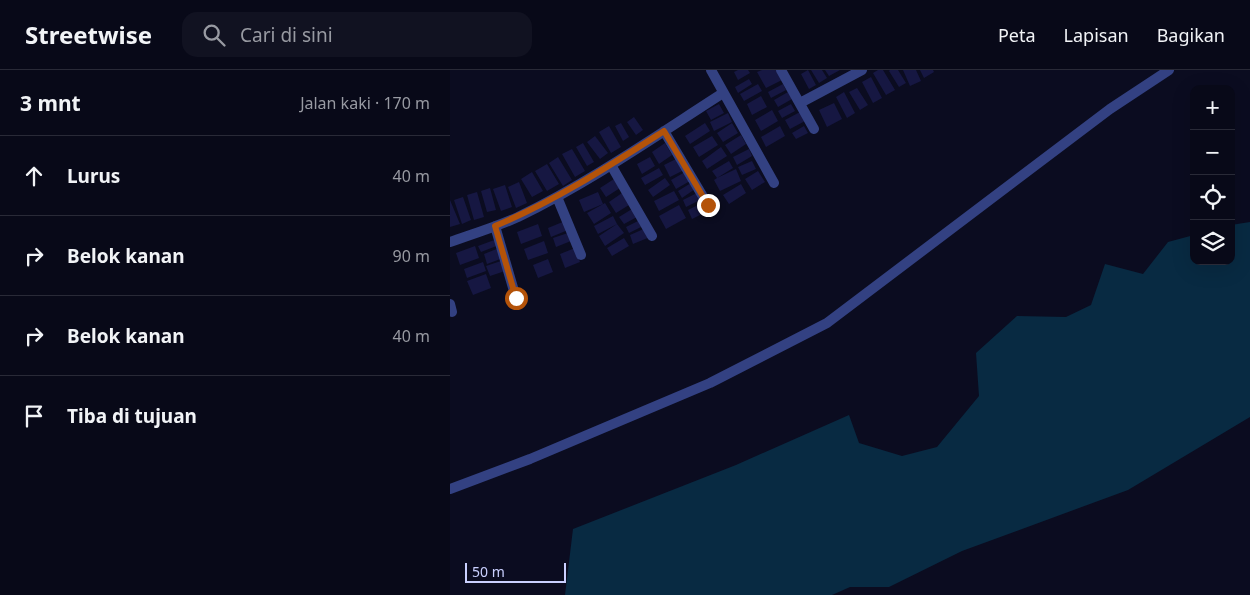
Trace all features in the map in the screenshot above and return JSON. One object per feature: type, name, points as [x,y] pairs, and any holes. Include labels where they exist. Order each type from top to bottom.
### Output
[{"type":"street","points":[[711,70],[774,183]]},
{"type":"street","points":[[781,70],[814,129]]},
{"type":"street","points":[[800,103],[862,70]]},
{"type":"street","points":[[450,489],[530,459],[710,383],[827,323],[1110,109],[1169,70]]},
{"type":"street","points":[[450,242],[495,226],[557,197],[612,165],[723,93]]},
{"type":"street","points":[[664,131],[708,205]]},
{"type":"street","points":[[612,165],[652,236]]},
{"type":"street","points":[[557,197],[581,255]]},
{"type":"street","points":[[495,226],[516,298]]},
{"type":"water","points":[[1250,222],[1250,417],[1128,490],[962,551],[889,587],[850,587],[832,595],[565,595],[573,529],[736,465],[849,415],[859,443],[902,456],[937,447],[979,396],[976,353],[1017,316],[1066,317],[1091,305],[1105,264],[1143,274],[1168,242],[1190,236],[1190,265],[1235,265],[1235,224]]},
{"type":"building","points":[[748,70],[750,73],[738,80],[734,72]]},
{"type":"building","points":[[762,70],[779,70],[784,79],[766,88],[757,72]]},
{"type":"building","points":[[808,70],[816,85],[809,89],[801,74]]},
{"type":"building","points":[[811,70],[822,70],[827,78],[819,83]]},
{"type":"building","points":[[825,70],[840,70],[829,76]]},
{"type":"building","points":[[883,70],[895,90],[886,95],[873,73]]},
{"type":"building","points":[[890,70],[898,70],[906,83],[899,87]]},
{"type":"building","points":[[903,70],[916,70],[921,81],[910,86]]},
{"type":"building","points":[[920,70],[933,70],[934,72],[924,78]]},
{"type":"building","points":[[871,77],[882,98],[873,103],[862,82]]},
{"type":"building","points":[[749,79],[752,84],[738,93],[735,87]]},
{"type":"building","points":[[758,84],[762,91],[744,101],[740,94]]},
{"type":"building","points":[[783,84],[786,90],[771,98],[768,92]]},
{"type":"building","points":[[857,88],[868,105],[860,110],[849,92]]},
{"type":"building","points":[[788,92],[792,99],[778,107],[774,100]]},
{"type":"building","points":[[844,92],[855,113],[847,118],[836,97]]},
{"type":"building","points":[[761,96],[767,107],[752,115],[747,104]]},
{"type":"building","points":[[834,103],[842,119],[827,127],[819,110]]},
{"type":"building","points":[[719,104],[724,113],[711,120],[706,111]]},
{"type":"building","points":[[791,104],[795,111],[782,118],[778,111]]},
{"type":"building","points":[[772,110],[778,121],[761,131],[755,120]]},
{"type":"building","points":[[800,112],[805,121],[790,129],[785,120]]},
{"type":"building","points":[[728,113],[732,122],[714,131],[710,122]]},
{"type":"building","points":[[634,117],[643,130],[636,135],[627,122]]},
{"type":"building","points":[[621,123],[629,137],[623,141],[615,126]]},
{"type":"building","points":[[705,123],[710,131],[690,144],[685,136]]},
{"type":"building","points":[[732,123],[738,133],[723,142],[717,133]]},
{"type":"building","points":[[609,126],[621,147],[611,153],[599,132]]},
{"type":"building","points":[[780,126],[785,136],[766,147],[761,137]]},
{"type":"building","points":[[804,126],[808,133],[796,139],[792,133]]},
{"type":"building","points":[[741,135],[746,144],[731,154],[725,145]]},
{"type":"building","points":[[595,136],[608,153],[600,159],[587,142]]},
{"type":"building","points":[[712,136],[718,145],[699,157],[693,147]]},
{"type":"building","points":[[583,143],[594,162],[587,166],[576,147]]},
{"type":"building","points":[[665,143],[672,155],[659,164],[652,152]]},
{"type":"building","points":[[721,147],[727,156],[707,169],[702,161]]},
{"type":"building","points":[[572,149],[585,171],[575,177],[562,154]]},
{"type":"building","points":[[749,149],[752,156],[737,165],[733,157]]},
{"type":"building","points":[[558,157],[572,180],[563,186],[549,163]]},
{"type":"building","points":[[650,157],[655,166],[642,174],[637,164]]},
{"type":"building","points":[[678,158],[684,170],[670,177],[664,165]]},
{"type":"building","points":[[729,161],[733,168],[717,178],[712,171]]},
{"type":"building","points":[[752,161],[756,169],[742,175],[738,167]]},
{"type":"building","points":[[547,164],[559,184],[547,191],[535,171]]},
{"type":"building","points":[[659,168],[663,175],[645,185],[641,178]]},
{"type":"building","points":[[736,169],[741,181],[720,191],[714,180]]},
{"type":"building","points":[[758,171],[765,182],[752,190],[745,179]]},
{"type":"building","points":[[532,172],[543,191],[532,197],[521,179]]},
{"type":"building","points":[[685,172],[690,181],[676,189],[671,180]]},
{"type":"building","points":[[665,178],[670,185],[653,197],[648,190]]},
{"type":"building","points":[[614,179],[620,188],[606,197],[600,188]]},
{"type":"building","points":[[519,182],[527,203],[516,208],[508,187]]},
{"type":"building","points":[[691,183],[695,189],[682,198],[678,191]]},
{"type":"building","points":[[741,184],[746,193],[729,204],[723,195]]},
{"type":"building","points":[[505,185],[512,207],[501,211],[493,189]]},
{"type":"building","points":[[490,188],[496,210],[487,212],[481,191]]},
{"type":"building","points":[[674,191],[679,200],[659,211],[654,201]]},
{"type":"building","points":[[477,192],[484,217],[474,220],[467,195]]},
{"type":"building","points":[[598,192],[603,204],[584,212],[579,200]]},
{"type":"building","points":[[699,192],[702,199],[686,207],[683,200]]},
{"type":"building","points":[[622,193],[629,205],[616,213],[609,202]]},
{"type":"building","points":[[463,197],[471,220],[462,224],[454,200]]},
{"type":"building","points":[[450,200],[460,224],[450,227]]},
{"type":"building","points":[[704,202],[708,211],[692,219],[688,210]]},
{"type":"building","points":[[605,203],[611,213],[594,224],[587,213]]},
{"type":"building","points":[[679,205],[686,218],[666,229],[659,216]]},
{"type":"building","points":[[632,209],[637,217],[624,224],[619,217]]},
{"type":"building","points":[[613,216],[617,224],[598,234],[594,226]]},
{"type":"building","points":[[565,221],[568,230],[551,237],[548,228]]},
{"type":"building","points":[[638,221],[641,227],[629,233],[626,227]]},
{"type":"building","points":[[538,224],[542,236],[521,244],[517,232]]},
{"type":"building","points":[[617,224],[624,233],[605,246],[599,236]]},
{"type":"building","points":[[646,228],[650,237],[633,244],[630,235]]},
{"type":"building","points":[[568,233],[571,241],[556,247],[553,238]]},
{"type":"building","points":[[624,238],[629,246],[612,256],[607,248]]},
{"type":"building","points":[[497,239],[499,245],[481,252],[478,246]]},
{"type":"building","points":[[544,241],[548,253],[528,260],[524,249]]},
{"type":"building","points":[[475,246],[479,258],[460,265],[456,253]]},
{"type":"building","points":[[499,248],[503,258],[487,264],[484,254]]},
{"type":"building","points":[[575,248],[580,262],[565,268],[560,254]]},
{"type":"building","points":[[548,259],[553,272],[538,278],[533,265]]},
{"type":"building","points":[[501,261],[505,271],[490,276],[486,266]]},
{"type":"building","points":[[483,262],[486,271],[467,278],[464,269]]},
{"type":"building","points":[[486,274],[491,288],[473,295],[467,281]]},
{"type":"route","points":[[516,298],[495,226],[557,197],[601,172],[664,131],[708,205]]}]
